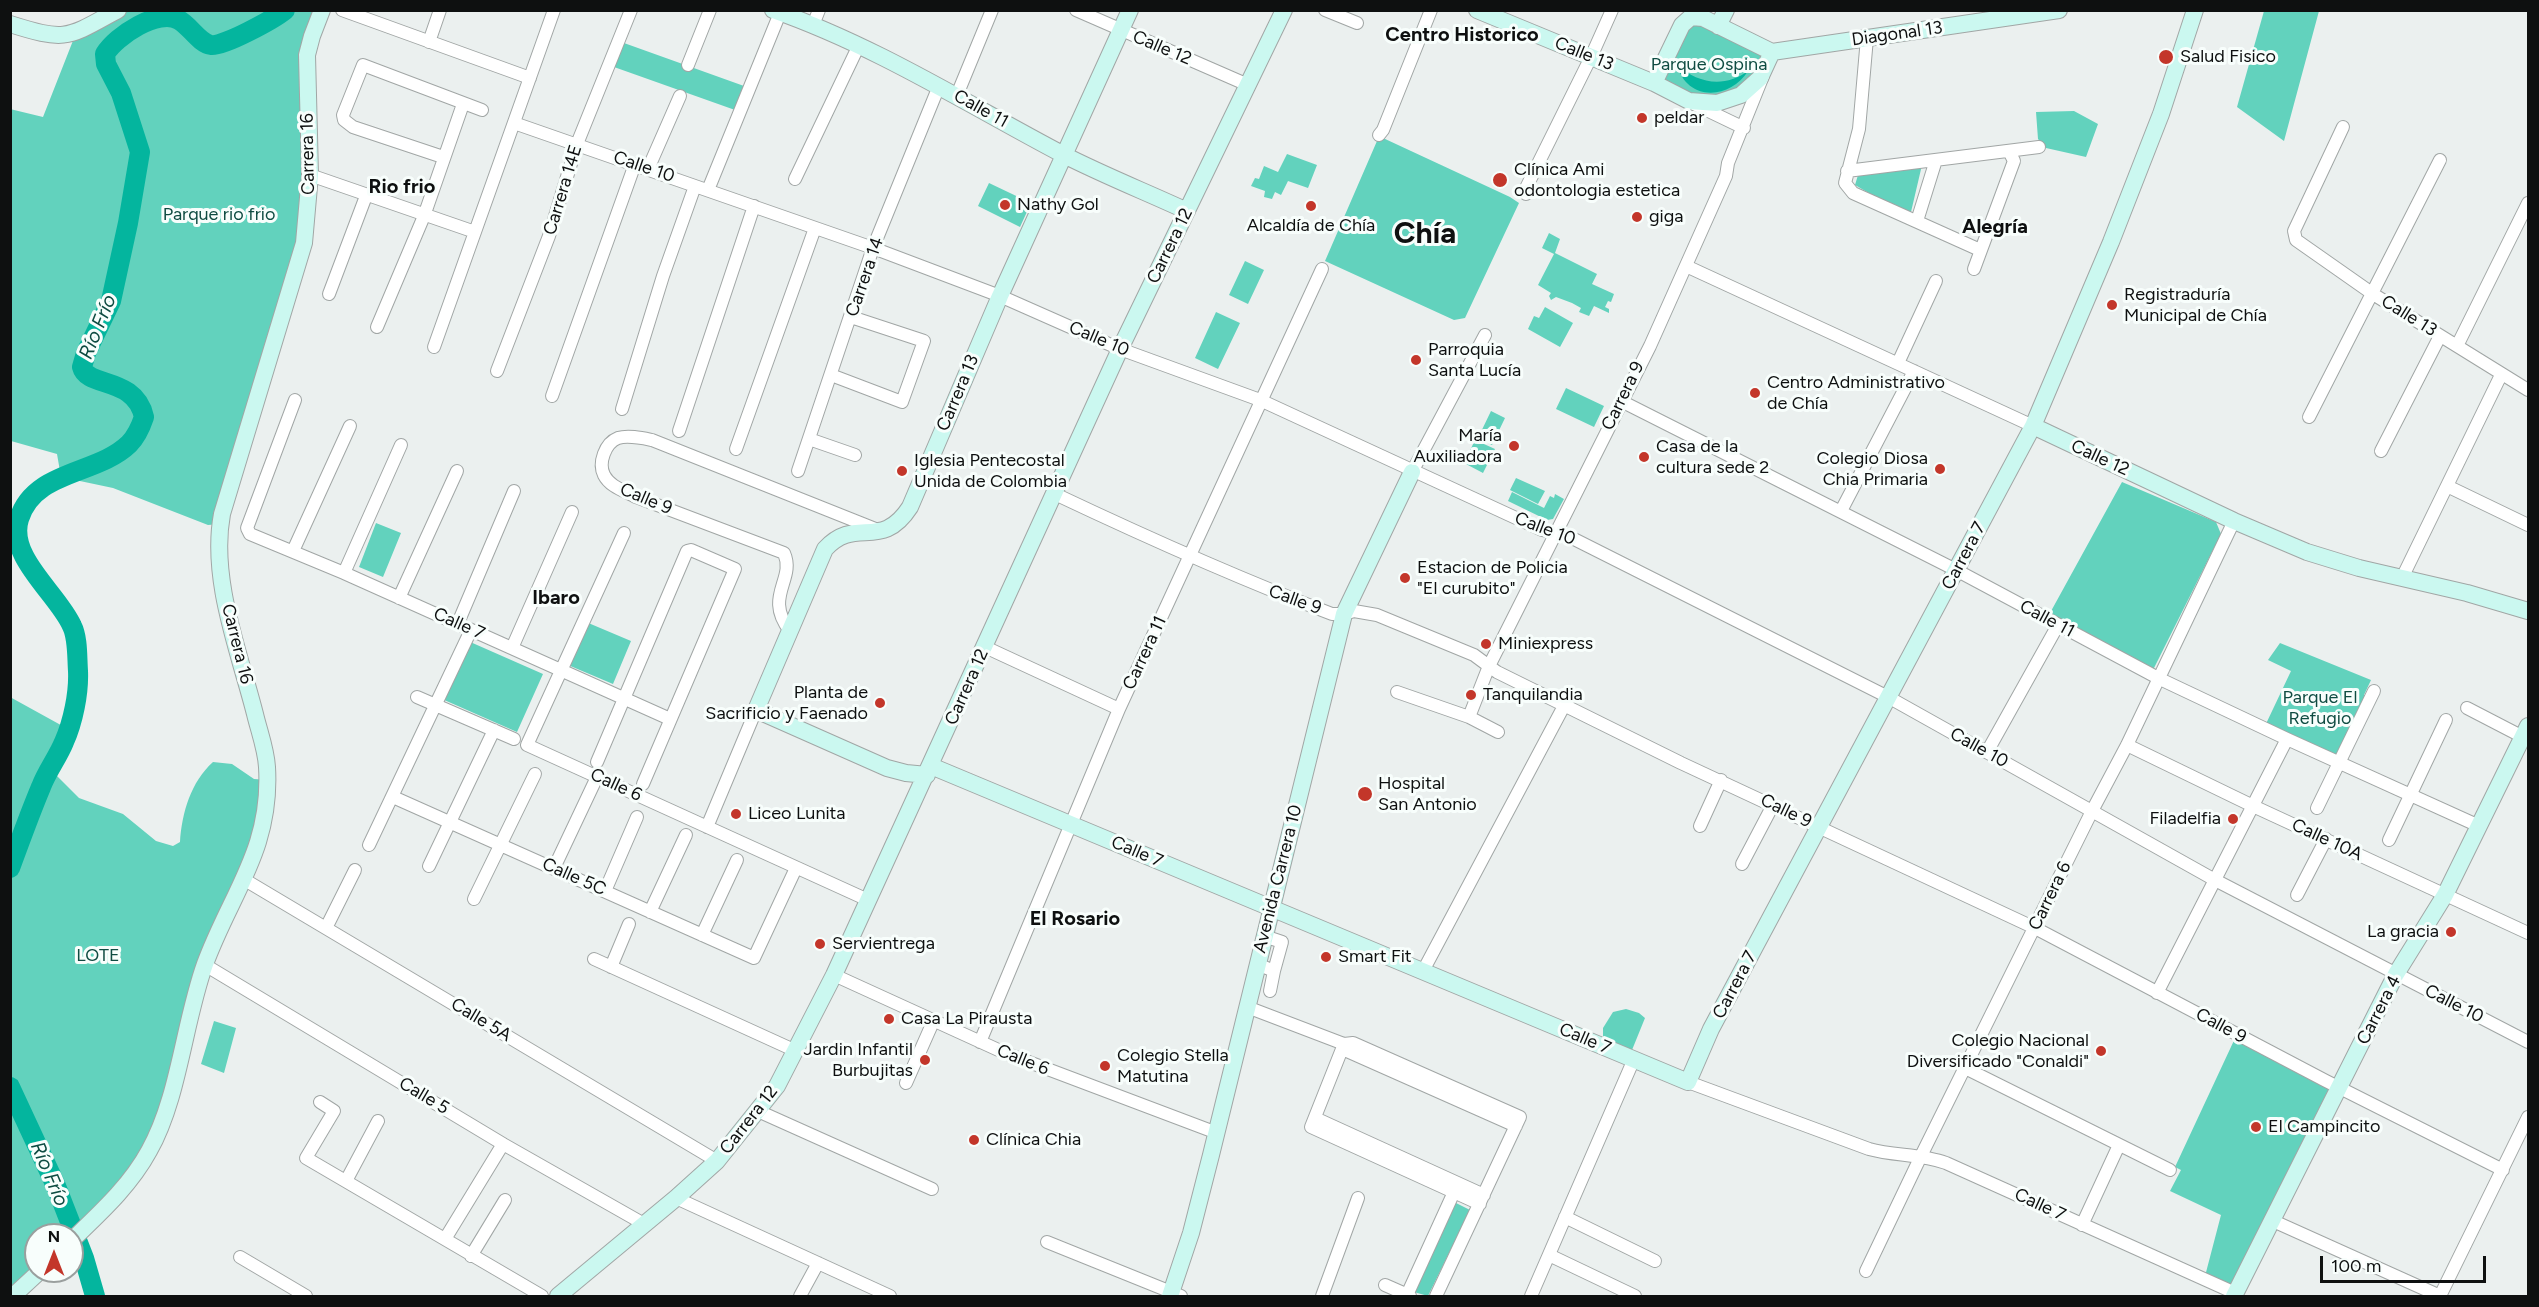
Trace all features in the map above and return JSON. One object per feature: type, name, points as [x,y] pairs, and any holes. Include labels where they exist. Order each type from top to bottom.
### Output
[{"type":"street","points":[[10,24],[47,35],[67,35],[76,33],[118,10]]},
{"type":"street","name":"Carrera 16","points":[[84,1228],[130,1180],[154,1143],[205,965],[245,880],[264,824],[267,764],[220,575],[220,524],[304,243],[310,175],[307,56],[322,10]]},
{"type":"street","points":[[342,10],[530,78]]},
{"type":"street","points":[[429,42],[440,10]]},
{"type":"street","points":[[434,347],[554,10]]},
{"type":"street","name":"Carrera 14E","points":[[497,371],[549,236],[577,144],[631,10]]},
{"type":"street","points":[[688,65],[710,10]]},
{"type":"street","points":[[957,95],[992,10]]},
{"type":"street","name":"Calle 12","points":[[1076,10],[1248,85]]},
{"type":"street","name":"Carrera 13","points":[[882,532],[901,521],[910,507],[1000,296],[1130,10]]},
{"type":"street","name":"Carrera 12","points":[[558,1296],[717,1161],[777,1086],[834,975],[1120,349],[1284,10]]},
{"type":"street","points":[[1325,10],[1357,23]]},
{"type":"street","points":[[1379,135],[1431,10]]},
{"type":"street","name":"Calle 13","points":[[1477,10],[1654,83],[1744,128]]},
{"type":"street","points":[[1526,194],[1526,188],[1612,10]]},
{"type":"street","name":"Diagonal 13","points":[[1772,52],[1867,38],[1965,17],[2059,10]]},
{"type":"street","name":"Carrera 7","points":[[1688,1082],[1711,1029],[2033,426],[2111,242],[2161,114],[2195,10]]},
{"type":"street","points":[[708,190],[777,12]]},
{"type":"street","name":"Calle 11","points":[[777,12],[816,18],[859,45],[957,95],[1063,155],[1187,211]]},
{"type":"street","points":[[1654,83],[1682,25],[1691,17],[1722,18],[1772,52]]},
{"type":"street","points":[[1867,38],[1859,129],[1845,183],[1848,189],[1980,250]]},
{"type":"street","points":[[795,179],[859,45]]},
{"type":"street","name":"Calle 13","points":[[1689,101],[1708,103],[1733,99],[1754,84],[1764,71],[1772,52]]},
{"type":"street","points":[[443,158],[353,127],[344,120],[343,115],[363,65],[482,111]]},
{"type":"street","name":"Carrera 9","points":[[1469,717],[1490,666],[1650,346],[1726,176],[1728,163],[1744,128],[1764,71]]},
{"type":"street","name":"Carrera 14","points":[[798,471],[873,248],[939,86]]},
{"type":"street","points":[[552,396],[604,256],[642,166],[680,96]]},
{"type":"street","points":[[377,327],[424,216],[464,104]]},
{"type":"street","name":"Calle 10","points":[[514,123],[873,248],[1000,296],[1120,349],[1260,400],[1542,530],[1566,535],[1888,697],[2215,880],[2529,1042]]},
{"type":"street","name":"Calle 13","points":[[2343,127],[2293,236],[2373,294],[2501,375],[2529,390]]},
{"type":"street","points":[[1847,171],[2039,147]]},
{"type":"street","points":[[1974,269],[2014,161],[2008,151]]},
{"type":"street","points":[[1917,221],[1936,160]]},
{"type":"street","points":[[2309,417],[2440,160]]},
{"type":"street","points":[[310,175],[475,232]]},
{"type":"street","points":[[622,410],[663,276],[695,186]]},
{"type":"street","points":[[329,294],[366,196]]},
{"type":"street","points":[[2457,346],[2529,203]]},
{"type":"street","points":[[679,431],[754,206]]},
{"type":"street","points":[[736,448],[815,228]]},
{"type":"street","name":"Calle 12","points":[[1686,266],[2234,521],[2325,558],[2467,593],[2529,611]]},
{"type":"street","name":"Carrera 11","points":[[980,1042],[1119,709],[1191,558],[1260,400],[1322,269]]},
{"type":"street","points":[[1898,363],[1936,280]]},
{"type":"street","points":[[831,375],[902,402],[924,341],[851,317]]},
{"type":"street","points":[[1412,472],[1485,335]]},
{"type":"street","points":[[2381,451],[2440,336]]},
{"type":"street","points":[[1841,512],[1914,371]]},
{"type":"street","points":[[2402,578],[2501,375]]},
{"type":"street","name":"Calle 7","points":[[296,400],[254,507],[247,531],[670,719]]},
{"type":"street","name":"Calle 11","points":[[1621,401],[1956,570],[2058,625],[2082,634],[2160,679],[2287,740],[2479,825]]},
{"type":"street","points":[[292,551],[350,426]]},
{"type":"street","name":"Calle 9","points":[[790,631],[779,614],[778,603],[779,590],[787,564],[784,553],[636,497],[613,486],[604,475],[602,464],[610,444],[619,438],[639,437],[652,441],[882,532]]},
{"type":"street","points":[[809,439],[855,455]]},
{"type":"street","points":[[344,573],[400,445]]},
{"type":"street","points":[[399,597],[457,471]]},
{"type":"street","name":"Avenida Carrera 10","points":[[1174,1295],[1217,1133],[1263,936],[1344,614],[1412,472]]},
{"type":"street","points":[[2447,486],[2529,525]]},
{"type":"street","points":[[458,623],[514,491]]},
{"type":"street","name":"Calle 9","points":[[1055,494],[1191,558],[1332,614],[1354,611],[1377,615],[1474,656],[1681,763],[1722,780],[2035,928],[2339,1087],[2504,1170]]},
{"type":"street","points":[[512,648],[572,512]]},
{"type":"street","name":"Carrera 6","points":[[1866,1271],[2092,811],[2160,679],[2234,521]]},
{"type":"street","points":[[706,827],[820,556],[831,543],[849,533],[882,532]]},
{"type":"street","points":[[560,670],[624,533]]},
{"type":"street","points":[[597,762],[689,550],[735,569],[642,784]]},
{"type":"street","points":[[1987,752],[2058,625]]},
{"type":"street","points":[[369,845],[471,630]]},
{"type":"street","points":[[985,647],[1119,709]]},
{"type":"street","name":"Calle 6","points":[[560,670],[527,745],[868,900]]},
{"type":"street","points":[[2317,808],[2374,691]]},
{"type":"street","points":[[1396,692],[1469,717],[1498,732]]},
{"type":"street","points":[[417,697],[514,739]]},
{"type":"street","points":[[1423,971],[1565,704]]},
{"type":"street","points":[[2468,708],[2526,732]]},
{"type":"street","name":"Calle 7","points":[[756,710],[887,768],[906,773],[929,771],[1070,824],[1688,1082],[1869,1149],[1885,1154],[1934,1158],[1972,1173],[2237,1295]]},
{"type":"street","points":[[2389,840],[2446,720]]},
{"type":"street","points":[[429,866],[494,730]]},
{"type":"street","name":"Carrera 4","points":[[2237,1295],[2271,1220],[2396,974],[2445,895],[2526,732]]},
{"type":"street","points":[[2157,993],[2287,740]]},
{"type":"street","name":"Calle 10A","points":[[2127,745],[2253,806],[2529,933]]},
{"type":"street","points":[[474,899],[535,774]]},
{"type":"street","points":[[554,868],[597,777]]},
{"type":"street","points":[[1700,826],[1722,780]]},
{"type":"street","name":"Calle 5C","points":[[393,797],[754,958],[796,868]]},
{"type":"street","points":[[1742,864],[1773,805]]},
{"type":"street","points":[[605,891],[637,817]]},
{"type":"street","points":[[650,912],[687,835]]},
{"type":"street","points":[[2297,895],[2326,839]]},
{"type":"street","points":[[702,935],[736,860]]},
{"type":"street","points":[[326,928],[355,870]]},
{"type":"street","name":"Calle 5A","points":[[245,880],[717,1161]]},
{"type":"street","points":[[611,967],[629,924]]},
{"type":"street","points":[[1263,936],[1282,942],[1270,991]]},
{"type":"street","points":[[594,959],[796,1051]]},
{"type":"street","points":[[1257,964],[1274,971]]},
{"type":"street","name":"Calle 5","points":[[205,965],[503,1144],[644,1224]]},
{"type":"street","name":"Calle 6","points":[[834,975],[980,1042],[1094,1088],[1217,1133]]},
{"type":"street","points":[[1247,1007],[1344,1044],[1353,1043],[1518,1121],[1436,1296]]},
{"type":"street","points":[[906,1083],[933,1022]]},
{"type":"street","points":[[1313,1122],[1344,1044]]},
{"type":"street","points":[[1531,1296],[1634,1059]]},
{"type":"street","points":[[1965,1068],[2170,1170]]},
{"type":"street","points":[[320,1102],[334,1111],[306,1158],[542,1296]]},
{"type":"street","points":[[758,1112],[932,1190]]},
{"type":"street","points":[[2271,1220],[2440,1296],[2529,1117]]},
{"type":"street","points":[[346,1181],[378,1121]]},
{"type":"street","points":[[1313,1122],[1482,1199]]},
{"type":"street","points":[[1313,1122],[1454,1192],[1482,1199]]},
{"type":"street","points":[[446,1239],[503,1144]]},
{"type":"street","points":[[2082,1225],[2119,1145]]},
{"type":"street","points":[[1385,1285],[1408,1296],[1454,1192]]},
{"type":"street","points":[[676,1198],[890,1296]]},
{"type":"street","points":[[1322,1296],[1358,1198]]},
{"type":"street","points":[[471,1256],[505,1200]]},
{"type":"street","points":[[1565,1217],[1654,1261]]},
{"type":"street","points":[[1047,1242],[1174,1295]]},
{"type":"street","points":[[1549,1255],[1635,1296]]},
{"type":"street","points":[[240,1257],[306,1296]]},
{"type":"street","points":[[800,1296],[818,1263]]},
{"type":"street","points":[[14,1296],[28,1283]]},
{"type":"green space","name":"Parque rio frio","points":[[118,11],[322,11],[312,36],[309,208],[220,524],[208,525],[113,488],[61,477],[57,454],[11,441],[10,109],[43,117],[76,33]]},
{"type":"green space","points":[[2264,11],[2319,11],[2284,141],[2237,107]]},
{"type":"green space","name":"Parque Ospina","points":[[1694,20],[1767,55],[1738,93],[1700,99],[1659,80]]},
{"type":"green space","points":[[624,43],[744,86],[735,110],[614,67]]},
{"type":"green space","points":[[2074,111],[2098,124],[2086,157],[2046,148],[2038,139],[2036,112]]},
{"type":"green space","points":[[1383,138],[1519,203],[1465,318],[1454,320],[1325,261],[1377,141]]},
{"type":"green space","points":[[1287,154],[1317,165],[1308,188],[1288,181],[1281,195],[1275,192],[1272,199],[1264,197],[1265,191],[1251,186],[1255,178],[1259,179],[1264,166],[1278,172]]},
{"type":"green space","points":[[1922,165],[1911,212],[1898,210],[1855,185],[1858,175]]},
{"type":"green space","name":"Nathy Gol","points":[[989,183],[1031,203],[1020,227],[978,206]]},
{"type":"green space","points":[[1549,233],[1560,239],[1555,253],[1597,274],[1592,284],[1614,294],[1611,302],[1608,301],[1605,307],[1609,309],[1609,313],[1594,306],[1589,316],[1579,312],[1581,308],[1572,303],[1556,297],[1551,300],[1549,296],[1551,293],[1538,285],[1554,254],[1542,248]]},
{"type":"green space","points":[[1245,261],[1264,270],[1248,304],[1229,295]]},
{"type":"green space","points":[[1545,307],[1573,323],[1560,347],[1528,329],[1534,316],[1539,318]]},
{"type":"green space","points":[[1216,312],[1240,323],[1218,369],[1195,358]]},
{"type":"green space","points":[[1566,388],[1604,406],[1594,427],[1556,409]]},
{"type":"green space","points":[[1491,411],[1505,418],[1492,445],[1478,438]]},
{"type":"green space","points":[[1475,440],[1495,449],[1483,473],[1464,463]]},
{"type":"green space","points":[[1516,478],[1545,491],[1538,504],[1510,490]]},
{"type":"green space","points":[[2122,482],[2216,522],[2221,534],[2153,670],[2050,613]]},
{"type":"green space","points":[[1512,492],[1544,508],[1550,496],[1554,498],[1555,494],[1564,499],[1553,519],[1547,520],[1508,501]]},
{"type":"green space","points":[[376,523],[401,533],[383,577],[359,567]]},
{"type":"green space","points":[[586,622],[631,641],[613,684],[568,665]]},
{"type":"green space","points":[[468,641],[543,674],[517,732],[442,699]]},
{"type":"green space","name":"Parque El Refugio","points":[[2280,643],[2371,680],[2364,695],[2371,698],[2340,764],[2264,728],[2291,671],[2268,660]]},
{"type":"green space","name":"LOTE","points":[[10,697],[68,729],[50,769],[79,798],[123,814],[156,841],[173,846],[180,842],[183,820],[193,788],[213,762],[232,764],[254,779],[267,780],[233,905],[156,1137],[82,1223],[24,1223],[24,1283],[10,1296]]},
{"type":"green space","points":[[1626,1009],[1639,1013],[1645,1018],[1632,1050],[1603,1038],[1603,1028],[1613,1012]]},
{"type":"green space","points":[[214,1021],[236,1028],[224,1073],[201,1064]]},
{"type":"green space","name":"El Campincito","points":[[2237,1034],[2339,1087],[2235,1293],[2204,1280],[2221,1215],[2170,1191],[2181,1170],[2175,1167]]},
{"type":"green space","points":[[1454,1202],[1470,1210],[1428,1296],[1414,1292]]},
{"type":"shaded area","points":[[1677,64],[1693,76],[1721,82],[1748,71],[1731,87],[1720,92],[1709,93],[1699,91],[1689,85]]},
{"type":"waterway","name":"Río Frío","points":[[10,868],[43,781],[62,748],[70,726],[78,689],[77,648],[74,631],[20,547],[17,533],[19,519],[27,503],[38,491],[52,482],[116,454],[129,444],[144,417],[139,404],[131,395],[122,389],[93,378],[82,367],[86,353],[111,301],[140,152],[121,93],[106,64],[105,54],[118,39],[128,32],[160,18],[170,17],[179,20],[202,41],[211,45],[237,37],[285,10]]},
{"type":"waterway","name":"Río Frío","points":[[10,1087],[56,1186],[84,1258],[95,1296]]},
{"type":"place","name":"Salud Fisico","points":[[2166,57]]},
{"type":"place","name":"peldar","points":[[1642,118]]},
{"type":"place","name":"Clínica Ami odontologia estetica","points":[[1500,180]]},
{"type":"place","name":"Nathy Gol","points":[[1005,205]]},
{"type":"place","name":"Alcaldía de Chía","points":[[1311,206]]},
{"type":"place","name":"giga","points":[[1637,217]]},
{"type":"place","name":"Registraduría Municipal de Chía","points":[[2112,305]]},
{"type":"place","name":"Parroquia Santa Lucía","points":[[1416,360]]},
{"type":"place","name":"Centro Administrativo de Chía","points":[[1755,393]]},
{"type":"place","name":"María Auxiliadora","points":[[1514,446]]},
{"type":"place","name":"Casa de la cultura sede 2","points":[[1644,457]]},
{"type":"place","name":"Colegio Diosa Chia Primaria","points":[[1940,469]]},
{"type":"place","name":"Iglesia Pentecostal Unida de Colombia","points":[[902,471]]},
{"type":"place","name":"Estacion de Policia \"El curubito\"","points":[[1405,578]]},
{"type":"place","name":"Miniexpress","points":[[1486,644]]},
{"type":"place","name":"Tanquilandia","points":[[1471,695]]},
{"type":"place","name":"Planta de Sacrificio y Faenado","points":[[880,703]]},
{"type":"place","name":"Hospital San Antonio","points":[[1365,794]]},
{"type":"place","name":"Liceo Lunita","points":[[736,814]]},
{"type":"place","name":"Filadelfia","points":[[2233,819]]},
{"type":"place","name":"La gracia","points":[[2451,932]]},
{"type":"place","name":"Servientrega","points":[[820,944]]},
{"type":"place","name":"Smart Fit","points":[[1326,957]]},
{"type":"place","name":"Casa La Pirausta","points":[[889,1019]]},
{"type":"place","name":"Colegio Nacional Diversificado \"Conaldi\"","points":[[2101,1051]]},
{"type":"place","name":"Jardin Infantil Burbujitas","points":[[925,1060]]},
{"type":"place","name":"Colegio Stella Matutina","points":[[1105,1066]]},
{"type":"place","name":"El Campincito","points":[[2256,1127]]},
{"type":"place","name":"Clínica Chia","points":[[974,1140]]},
{"type":"district","name":"Centro Historico","points":[[1462,35]]},
{"type":"district","name":"Rio frio","points":[[402,187]]},
{"type":"district","name":"Alegría","points":[[1995,227]]},
{"type":"district","name":"Chía","points":[[1425,234]]},
{"type":"district","name":"Ibaro","points":[[556,598]]},
{"type":"district","name":"El Rosario","points":[[1075,919]]}]
